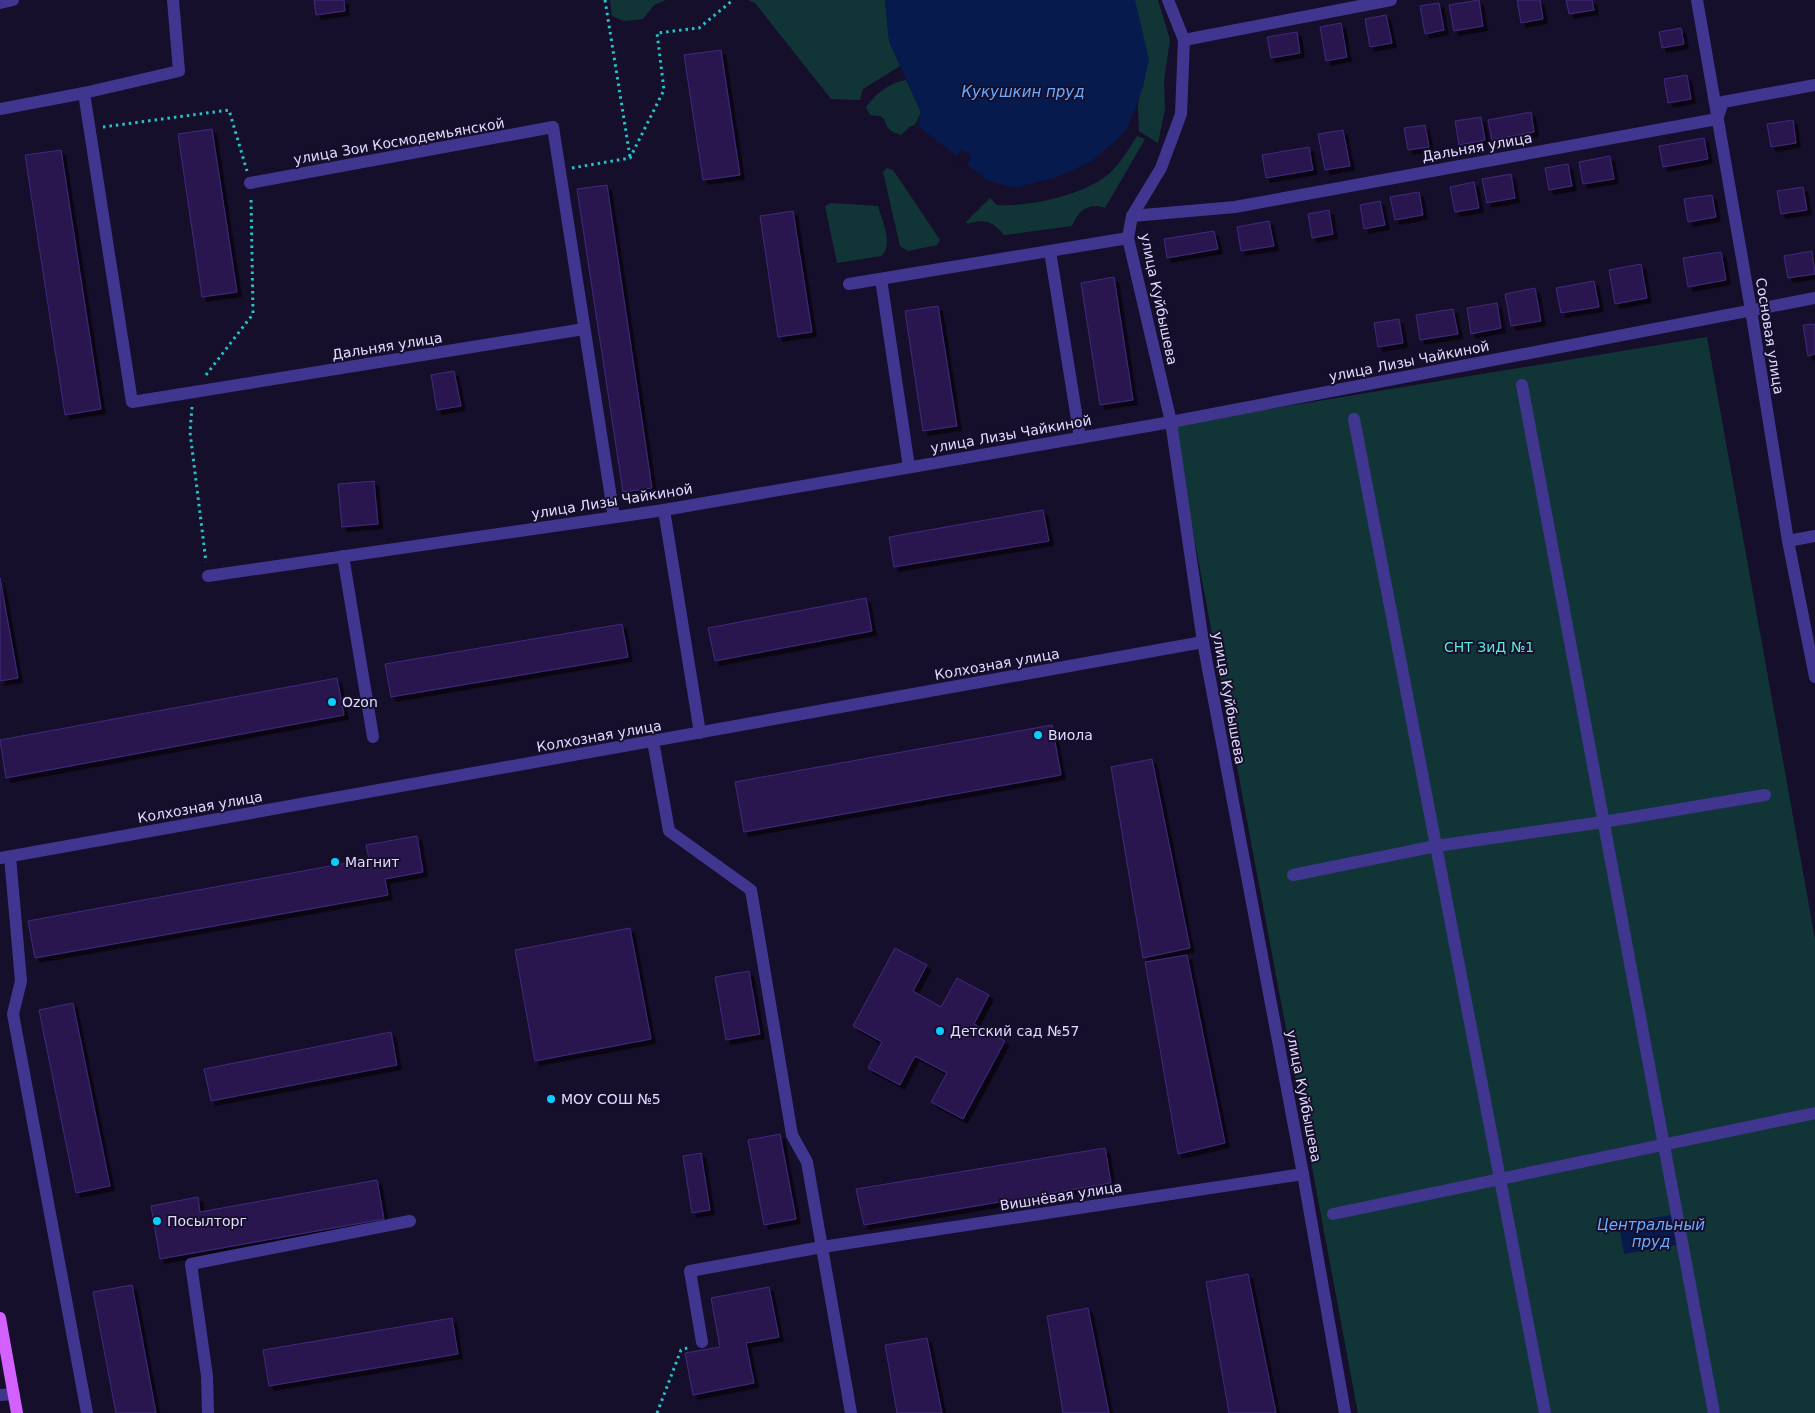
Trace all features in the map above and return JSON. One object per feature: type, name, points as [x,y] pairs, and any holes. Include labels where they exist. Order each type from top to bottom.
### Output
[{"type":"main road","points":[[0,1318],[17,1413]]},
{"type":"street","points":[[0,3],[13,0]]},
{"type":"street","points":[[0,109],[84,93],[179,71],[173,0]]},
{"type":"street","name":"улица Куйбышева","points":[[1168,0],[1184,40],[1181,114],[1161,168],[1132,216],[1128,238],[1171,422],[1202,642],[1303,1174],[1345,1413]]},
{"type":"street","points":[[1184,40],[1391,0]]},
{"type":"street","name":"Сосновая улица","points":[[1697,0],[1751,310],[1788,541],[1815,677]]},
{"type":"street","points":[[1717,119],[1724,102],[1815,85]]},
{"type":"street","points":[[84,93],[90,129]]},
{"type":"street","name":"Дальняя улица","points":[[1132,216],[1235,206],[1717,119]]},
{"type":"street","name":"улица Зои Космодемьянской","points":[[250,183],[552,128],[560,170]]},
{"type":"street","name":"Дальняя улица","points":[[90,129],[132,402],[584,329]]},
{"type":"street","points":[[560,170],[614,517]]},
{"type":"street","points":[[849,284],[1128,238]]},
{"type":"street","points":[[1050,251],[1080,438]]},
{"type":"street","points":[[881,278],[909,467]]},
{"type":"street","name":"улица Лизы Чайкиной","points":[[208,576],[664,510],[1171,422],[1815,298]]},
{"type":"street","points":[[1522,385],[1714,1413]]},
{"type":"street","points":[[1354,419],[1545,1413]]},
{"type":"street","points":[[664,510],[700,732]]},
{"type":"street","points":[[1788,541],[1815,536]]},
{"type":"street","points":[[343,556],[373,737]]},
{"type":"street","name":"Колхозная улица","points":[[5,858],[1202,642]]},
{"type":"street","points":[[653,741],[670,831],[751,890],[792,1134],[807,1162],[851,1413]]},
{"type":"street","points":[[1293,875],[1436,846],[1604,822],[1765,794]]},
{"type":"street","points":[[5,858],[21,981],[13,1014],[86,1413]]},
{"type":"street","points":[[1333,1214],[1815,1113]]},
{"type":"street","name":"Вишнёвая улица","points":[[702,1342],[690,1271],[822,1247],[1303,1174]]},
{"type":"street","points":[[208,1413],[207,1376],[191,1264],[410,1221]]},
{"type":"street","points":[[0,1396],[14,1394]]},
{"type":"path","points":[[606,0],[630,158]]},
{"type":"path","points":[[630,158],[664,90],[656,33],[699,28],[733,0]]},
{"type":"path","points":[[90,129],[229,110],[250,183],[253,314],[194,392],[190,432],[208,576]]},
{"type":"path","points":[[560,170],[630,158]]},
{"type":"path","points":[[657,1413],[681,1350],[702,1342]]},
{"type":"green space","points":[[610,0],[666,0],[654,5],[643,19],[624,21],[612,16]]},
{"type":"green space","points":[[748,0],[885,0],[889,41],[900,66],[863,89],[860,100],[831,99],[755,3]]},
{"type":"green space","points":[[1135,0],[1158,0],[1170,40],[1164,81],[1165,109],[1158,143],[1139,131],[1138,105],[1141,89]]},
{"type":"green space","points":[[906,80],[921,112],[915,125],[909,127],[901,135],[890,130],[884,119],[880,116],[870,115],[866,107],[884,89]]},
{"type":"green space","points":[[1137,136],[1145,139],[1105,208],[1094,206],[1085,209],[1072,226],[1004,235],[988,222],[979,221],[968,224],[966,222],[990,198],[997,205],[1025,204],[1041,202],[1086,188],[1110,173]]},
{"type":"green space","points":[[887,168],[893,170],[940,240],[937,245],[908,251],[900,246],[883,172]]},
{"type":"green space","points":[[831,203],[878,206],[887,239],[887,246],[881,256],[837,263],[825,206]]},
{"type":"green space","name":"СНТ ЗиД №1","points":[[1707,337],[1815,939],[1815,1413],[1358,1413],[1173,425]]},
{"type":"water","name":"Кукушкин пруд","points":[[885,0],[1135,0],[1149,59],[1143,87],[1126,131],[1092,161],[1055,178],[1013,188],[987,180],[918,126],[921,112],[889,41]]},
{"type":"water","name":"Центральный пруд","points":[[1677,1214],[1682,1244],[1624,1254],[1619,1224]]},
{"type":"pier","points":[[962,149],[972,158],[965,166],[954,158]]},
{"type":"building","points":[[314,0],[344,0],[345,11],[316,15]]},
{"type":"building","points":[[1479,0],[1483,26],[1454,31],[1449,5]]},
{"type":"building","points":[[1517,0],[1540,0],[1543,19],[1521,23]]},
{"type":"building","points":[[1566,0],[1592,0],[1594,10],[1569,14]]},
{"type":"building","points":[[1439,3],[1444,30],[1425,34],[1420,6]]},
{"type":"building","points":[[1386,15],[1392,43],[1370,47],[1365,19]]},
{"type":"building","points":[[1341,23],[1347,57],[1326,61],[1320,27]]},
{"type":"building","points":[[1681,28],[1684,44],[1662,48],[1659,32]]},
{"type":"building","points":[[1297,32],[1300,53],[1271,58],[1267,37]]},
{"type":"building","points":[[721,50],[740,175],[703,180],[684,55]]},
{"type":"building","points":[[1687,75],[1691,99],[1668,103],[1664,79]]},
{"type":"building","points":[[1531,112],[1534,132],[1492,140],[1488,120]]},
{"type":"building","points":[[1481,117],[1485,140],[1459,145],[1455,121]]},
{"type":"building","points":[[1793,120],[1796,143],[1771,147],[1767,124]]},
{"type":"building","points":[[1425,125],[1429,147],[1408,150],[1404,128]]},
{"type":"building","points":[[212,129],[237,292],[202,297],[178,134]]},
{"type":"building","points":[[1343,130],[1350,166],[1325,170],[1318,134]]},
{"type":"building","points":[[1704,138],[1708,159],[1663,167],[1659,146]]},
{"type":"building","points":[[1309,147],[1313,170],[1266,178],[1262,155]]},
{"type":"building","points":[[61,150],[101,409],[65,415],[25,155]]},
{"type":"building","points":[[1610,156],[1614,179],[1583,184],[1579,162]]},
{"type":"building","points":[[1568,164],[1572,186],[1549,190],[1545,168]]},
{"type":"building","points":[[1511,174],[1515,198],[1487,203],[1482,179]]},
{"type":"building","points":[[1474,182],[1479,208],[1455,212],[1450,187]]},
{"type":"building","points":[[607,185],[652,488],[623,492],[577,189]]},
{"type":"building","points":[[1803,187],[1807,210],[1781,214],[1777,191]]},
{"type":"building","points":[[1419,192],[1423,215],[1395,220],[1390,197]]},
{"type":"building","points":[[1712,195],[1716,217],[1688,222],[1684,199]]},
{"type":"building","points":[[1380,201],[1385,225],[1364,229],[1360,205]]},
{"type":"building","points":[[1329,210],[1333,234],[1312,238],[1308,214]]},
{"type":"building","points":[[793,211],[812,332],[778,337],[760,216]]},
{"type":"building","points":[[1269,221],[1274,246],[1241,251],[1237,227]]},
{"type":"building","points":[[1214,231],[1218,249],[1167,258],[1164,239]]},
{"type":"building","points":[[1812,251],[1815,274],[1788,278],[1784,256]]},
{"type":"building","points":[[1721,252],[1726,280],[1688,287],[1683,258]]},
{"type":"building","points":[[1641,264],[1647,298],[1615,304],[1609,270]]},
{"type":"building","points":[[1114,277],[1133,400],[1100,405],[1081,283]]},
{"type":"building","points":[[1594,281],[1599,307],[1561,313],[1556,288]]},
{"type":"building","points":[[1535,288],[1541,321],[1511,326],[1505,294]]},
{"type":"building","points":[[1497,303],[1501,328],[1471,334],[1467,308]]},
{"type":"building","points":[[938,306],[957,426],[923,431],[905,311]]},
{"type":"building","points":[[1453,309],[1458,334],[1420,340],[1416,315]]},
{"type":"building","points":[[1399,319],[1403,343],[1378,347],[1374,323]]},
{"type":"building","points":[[1815,324],[1815,354],[1808,356],[1803,325]]},
{"type":"building","points":[[454,371],[461,406],[437,410],[431,375]]},
{"type":"building","points":[[374,481],[378,524],[342,527],[338,484]]},
{"type":"building","points":[[1043,510],[1049,541],[894,567],[889,537]]},
{"type":"building","points":[[0,578],[18,678],[0,681]]},
{"type":"building","points":[[866,598],[872,631],[715,661],[708,628]]},
{"type":"building","points":[[622,624],[628,657],[391,697],[385,664]]},
{"type":"building","points":[[337,678],[344,715],[6,778],[0,740]]},
{"type":"building","points":[[1052,725],[1061,775],[744,832],[735,782]]},
{"type":"building","points":[[1152,759],[1190,948],[1143,958],[1111,767]]},
{"type":"building","points":[[417,836],[423,872],[385,879],[388,895],[35,958],[28,921],[369,859],[366,845]]},
{"type":"building","points":[[630,928],[651,1039],[535,1061],[515,950]]},
{"type":"building","points":[[895,948],[927,965],[913,991],[941,1007],[957,978],[989,995],[974,1024],[1005,1041],[963,1119],[931,1102],[947,1073],[915,1056],[900,1085],[868,1068],[882,1042],[853,1026]]},
{"type":"building","points":[[1187,955],[1225,1143],[1178,1154],[1145,962]]},
{"type":"building","points":[[749,971],[760,1034],[726,1040],[715,977]]},
{"type":"building","points":[[73,1003],[110,1186],[76,1193],[39,1010]]},
{"type":"building","points":[[391,1032],[397,1065],[211,1101],[204,1069]]},
{"type":"building","points":[[780,1134],[796,1219],[764,1225],[748,1140]]},
{"type":"building","points":[[1105,1148],[1111,1183],[864,1225],[856,1189]]},
{"type":"building","points":[[701,1153],[710,1210],[692,1213],[683,1156]]},
{"type":"building","points":[[377,1180],[384,1219],[160,1259],[151,1206],[198,1197],[200,1212]]},
{"type":"building","points":[[1248,1274],[1276,1413],[1229,1413],[1206,1282]]},
{"type":"building","points":[[132,1285],[156,1413],[116,1413],[93,1292]]},
{"type":"building","points":[[769,1287],[779,1337],[746,1343],[754,1383],[693,1395],[685,1353],[720,1347],[711,1298]]},
{"type":"building","points":[[1088,1308],[1109,1413],[1063,1413],[1047,1316]]},
{"type":"building","points":[[452,1318],[458,1354],[269,1386],[263,1350]]},
{"type":"building","points":[[927,1338],[942,1413],[897,1413],[885,1345]]},
{"type":"place","name":"Ozon","points":[[332,702]]},
{"type":"place","name":"Виола","points":[[1038,735]]},
{"type":"place","name":"Магнит","points":[[335,862]]},
{"type":"place","name":"Детский сад №57","points":[[940,1031]]},
{"type":"place","name":"МОУ СОШ №5","points":[[551,1099]]},
{"type":"place","name":"Посылторг","points":[[157,1221]]}]
